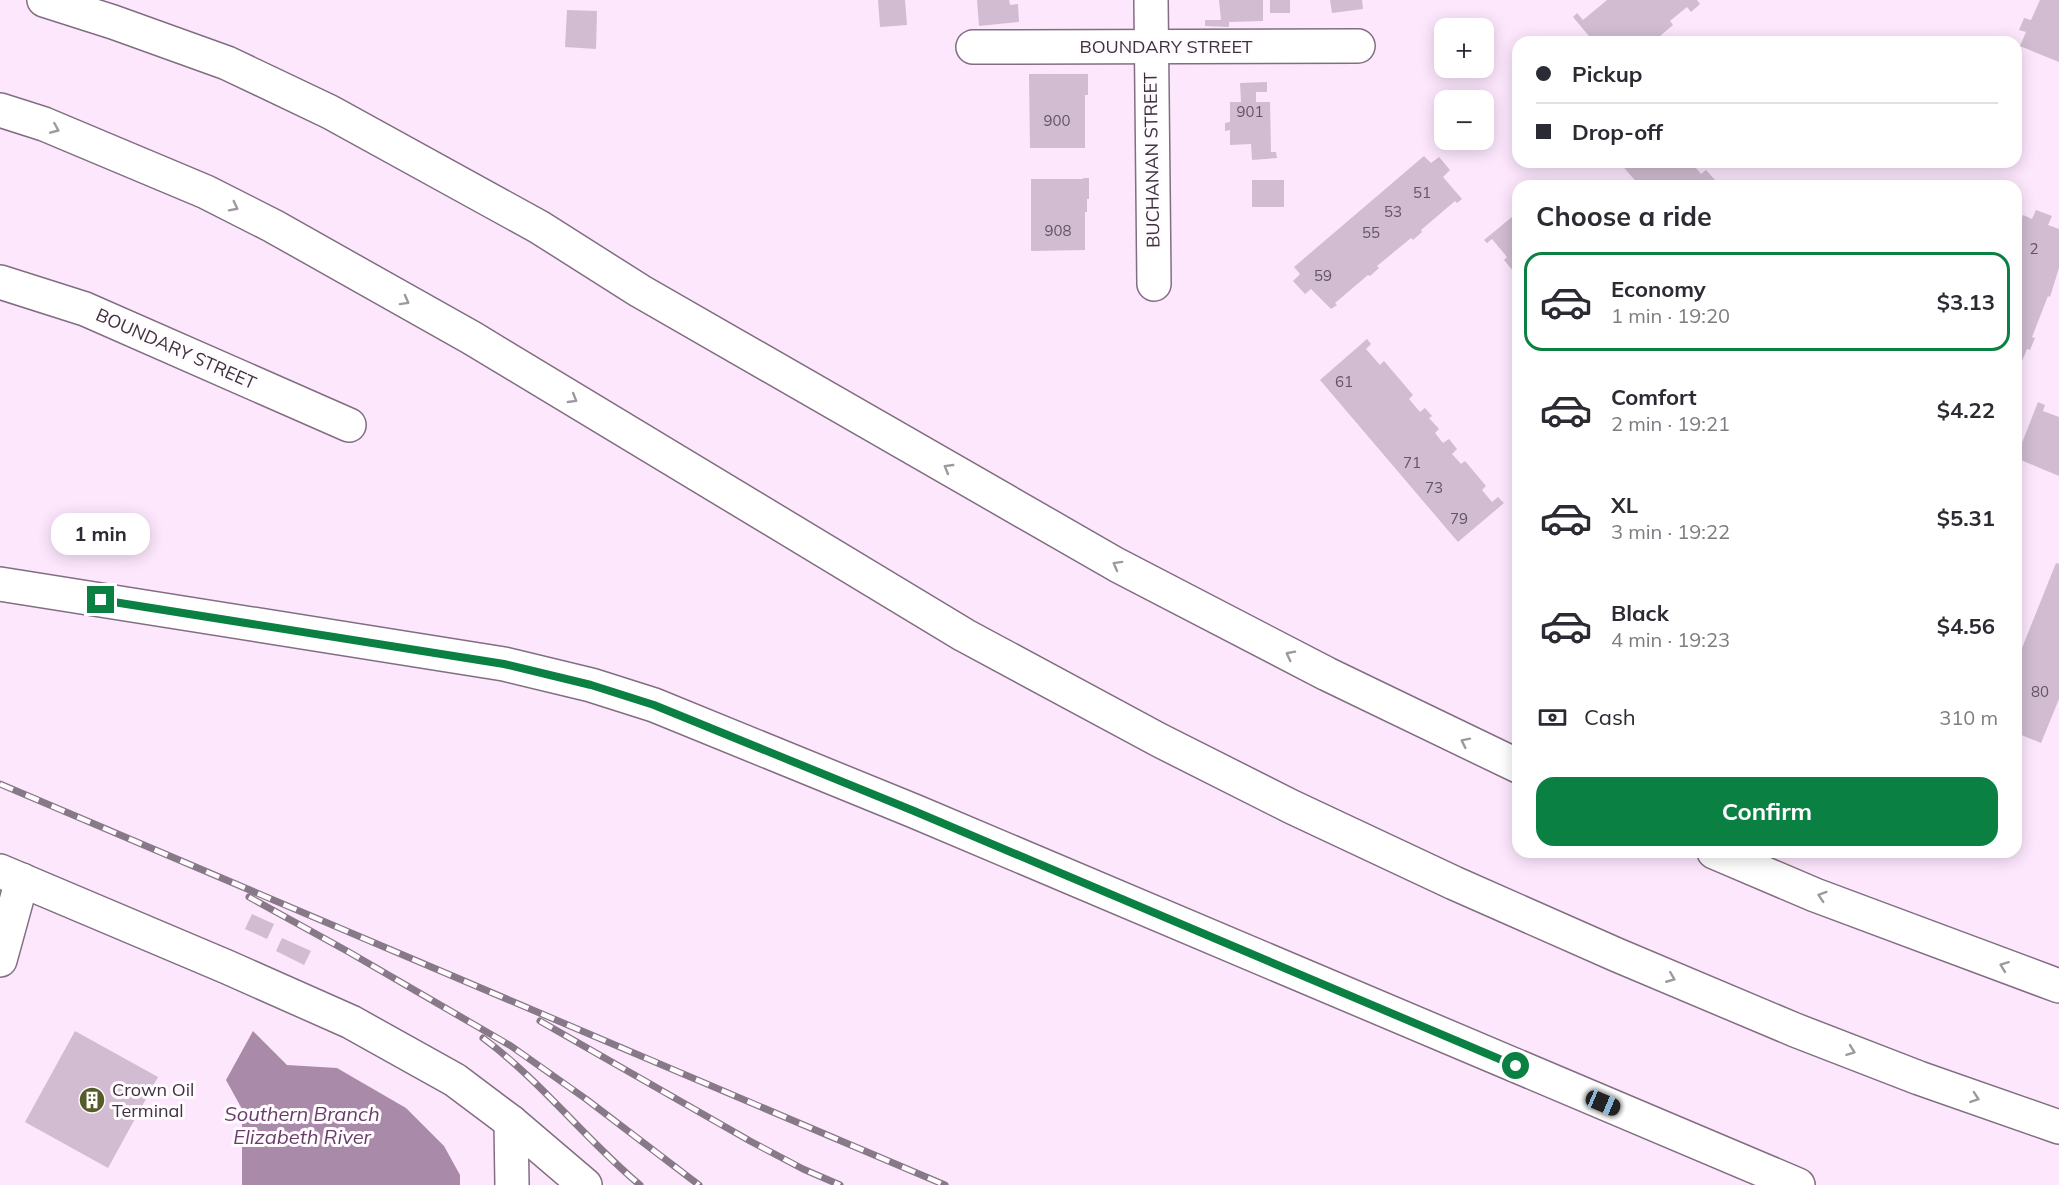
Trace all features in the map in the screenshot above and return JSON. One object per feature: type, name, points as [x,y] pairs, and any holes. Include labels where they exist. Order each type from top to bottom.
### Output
[{"type":"main road","points":[[44,0],[226,63],[330,112],[539,227],[640,291],[1117,565],[1327,674],[1512,763]]},
{"type":"main road","name":"BUCHANAN STREET","points":[[1151,0],[1154,284]]},
{"type":"main road","name":"BOUNDARY STREET","points":[[973,47],[1358,46]]},
{"type":"main road","points":[[0,110],[44,124],[206,192],[273,226],[472,338],[964,635],[1159,740],[1292,807],[1454,883],[1795,1030],[1919,1078],[2059,1127]]},
{"type":"main road","name":"BOUNDARY STREET","points":[[0,282],[85,309],[349,425]]},
{"type":"main road","points":[[0,584],[504,664],[591,685],[654,705],[914,811],[1798,1185]]},
{"type":"main road","points":[[1728,858],[1815,895],[2059,986]]},
{"type":"main road","points":[[0,960],[11,876],[351,1022],[455,1080],[511,1122],[585,1185]]},
{"type":"main road","points":[[511,1122],[512,1185]]},
{"type":"water","name":"Southern Branch Elizabeth River","points":[[253,1031],[287,1065],[337,1068],[406,1108],[444,1146],[460,1175],[460,1185],[242,1185],[242,1109],[226,1080]]},
{"type":"building","points":[[878,0],[905,0],[907,25],[880,27]]},
{"type":"building","points":[[977,0],[1009,0],[1010,5],[1018,4],[1019,22],[979,26]]},
{"type":"building","points":[[1219,0],[1263,0],[1263,21],[1229,22],[1229,27],[1205,26],[1205,20],[1221,20]]},
{"type":"building","points":[[1270,0],[1290,0],[1290,13],[1270,13]]},
{"type":"building","points":[[1330,0],[1362,0],[1363,9],[1332,13]]},
{"type":"building","points":[[1607,0],[1697,0],[1700,4],[1691,12],[1687,7],[1670,21],[1673,25],[1660,36],[1589,36],[1573,17],[1577,13],[1583,20]]},
{"type":"building","points":[[2040,0],[2059,0],[2059,62],[2022,47],[2026,32],[2019,30],[2024,18],[2031,20]]},
{"type":"building","points":[[567,10],[597,11],[596,49],[565,47]]},
{"type":"building","points":[[1029,74],[1088,74],[1088,95],[1085,95],[1085,148],[1030,148]]},
{"type":"building","points":[[1267,82],[1267,92],[1256,92],[1256,102],[1270,102],[1271,152],[1276,152],[1277,158],[1252,160],[1251,144],[1230,145],[1230,130],[1225,131],[1225,123],[1230,122],[1230,102],[1241,102],[1240,83]]},
{"type":"building","points":[[1424,156],[1431,163],[1439,157],[1450,170],[1443,177],[1462,199],[1457,203],[1455,201],[1421,230],[1422,232],[1413,240],[1411,238],[1377,266],[1379,268],[1335,303],[1337,305],[1331,309],[1311,289],[1305,294],[1293,281],[1300,274],[1294,267]]},
{"type":"building","points":[[1624,168],[1696,168],[1701,174],[1706,170],[1715,180],[1635,180]]},
{"type":"building","points":[[1089,178],[1089,199],[1087,199],[1087,212],[1085,212],[1085,250],[1031,251],[1031,179]]},
{"type":"building","points":[[1252,180],[1284,180],[1284,207],[1252,207]]},
{"type":"building","points":[[2036,210],[2052,216],[2048,225],[2059,229],[2059,268],[2050,297],[2048,296],[2032,337],[2035,338],[2022,361],[2022,218],[2023,215],[2032,219]]},
{"type":"building","points":[[1512,217],[1512,270],[1504,260],[1507,257],[1492,239],[1487,243],[1484,240]]},
{"type":"building","points":[[1367,339],[1371,344],[1366,349],[1380,365],[1384,361],[1413,395],[1409,399],[1420,412],[1425,408],[1432,416],[1429,418],[1439,429],[1435,433],[1443,443],[1449,439],[1457,449],[1452,454],[1461,464],[1465,461],[1486,486],[1482,490],[1492,502],[1498,497],[1504,503],[1458,542],[1320,380]]},
{"type":"building","points":[[2038,402],[2045,405],[2043,411],[2059,417],[2059,476],[2022,461],[2022,443]]},
{"type":"building","points":[[2056,563],[2059,564],[2059,699],[2041,743],[2022,735],[2022,648]]},
{"type":"building","points":[[252,914],[274,924],[267,939],[245,929]]},
{"type":"building","points":[[282,938],[311,951],[304,965],[276,951]]},
{"type":"building","name":"Crown Oil Terminal","points":[[75,1031],[158,1077],[108,1168],[25,1122]]},
{"type":"railway","points":[[0,784],[945,1185]]},
{"type":"railway","points":[[249,897],[511,1046],[586,1099],[699,1185]]},
{"type":"railway","points":[[540,1021],[750,1141],[803,1169],[840,1185]]},
{"type":"railway","points":[[483,1038],[544,1091],[600,1149],[640,1185]]},
{"type":"place","name":"Crown Oil Terminal","points":[[92,1100]]},
{"type":"route","points":[[101,600],[504,664],[591,685],[654,705],[914,811],[1516,1066]]}]
